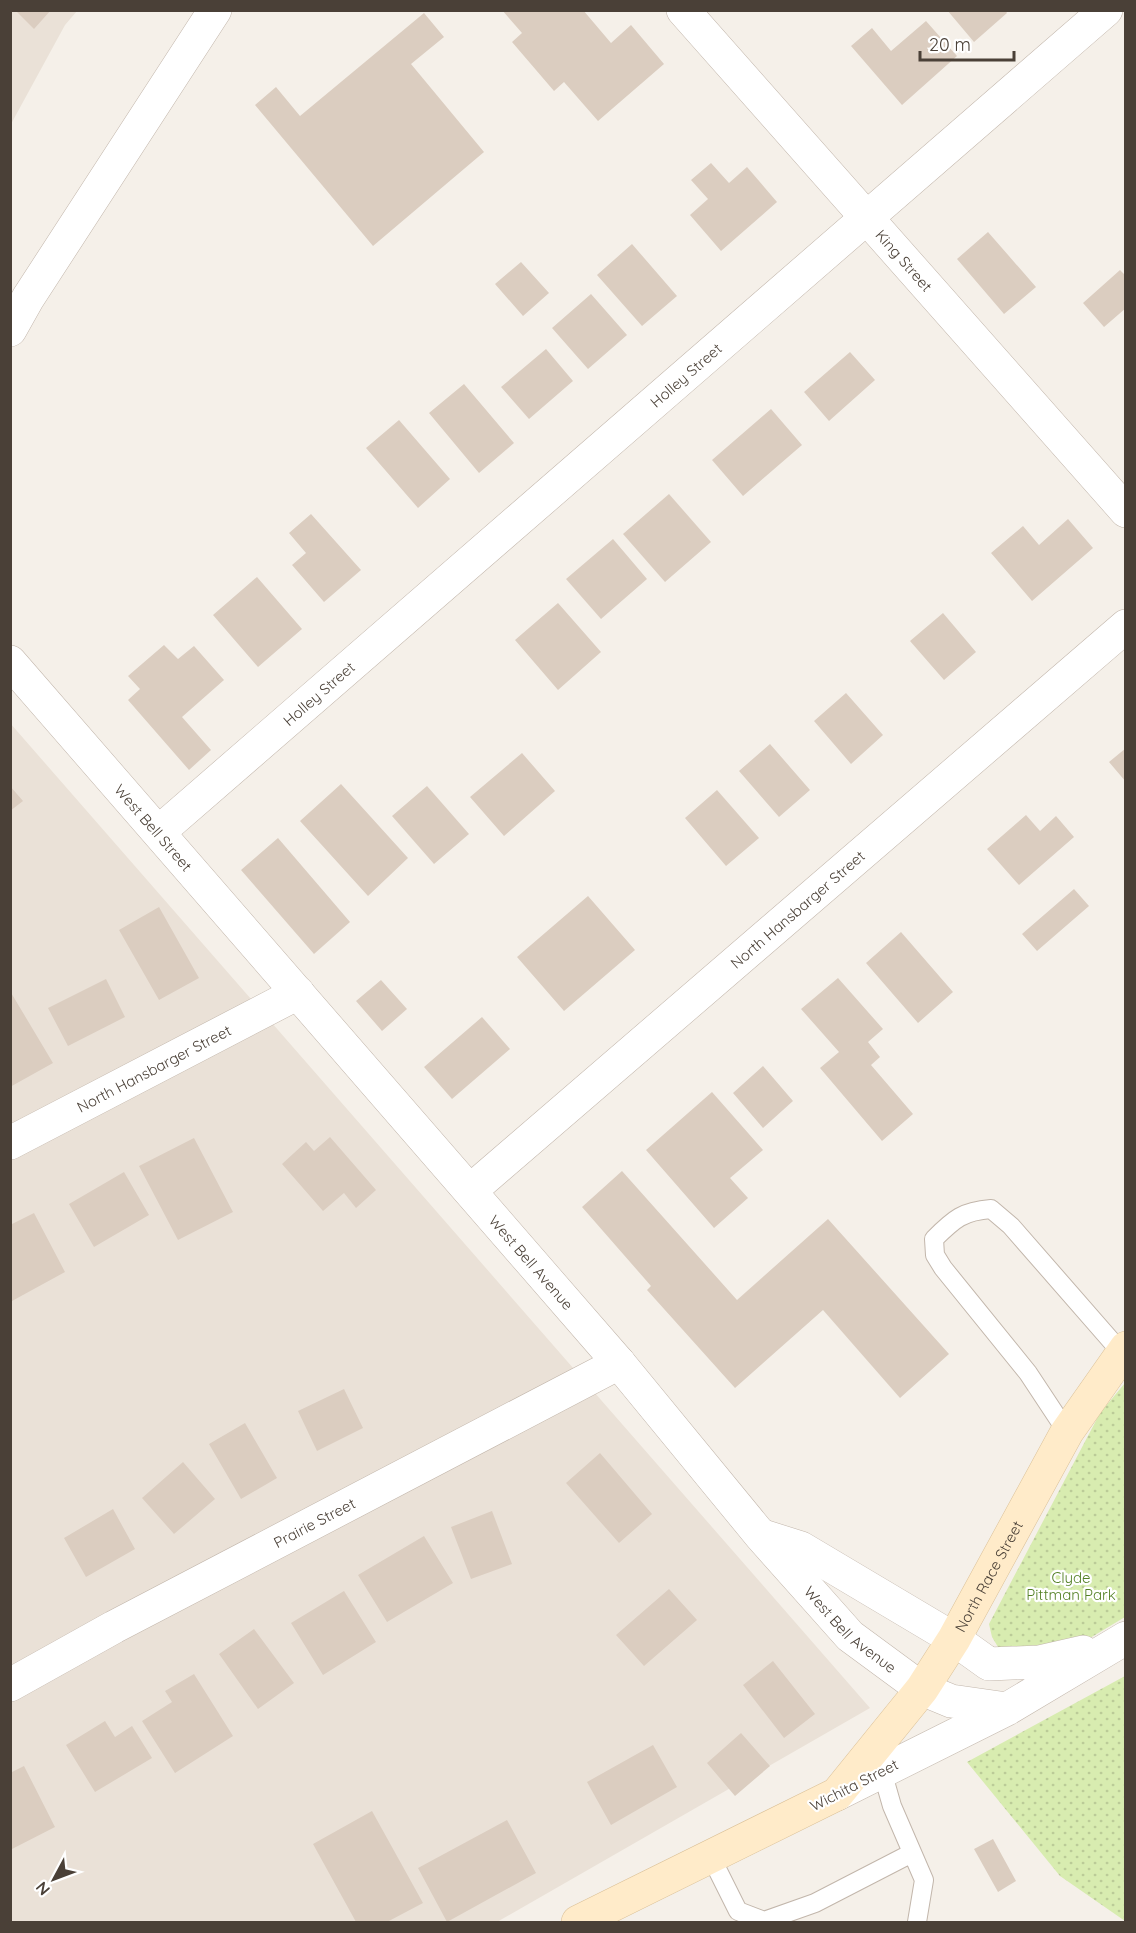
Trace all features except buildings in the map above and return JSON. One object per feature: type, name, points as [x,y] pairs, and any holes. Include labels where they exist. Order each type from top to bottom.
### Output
[{"type":"main road","name":"North Race Street","points":[[837,1794],[922,1689],[954,1639],[1067,1432],[1123,1350]]},
{"type":"main road","name":"Wichita Street","points":[[578,1923],[837,1794]]},
{"type":"street","points":[[10,330],[47,268],[215,10]]},
{"type":"street","name":"King Street","points":[[683,10],[1125,511]]},
{"type":"street","name":"Holley Street","points":[[160,831],[1106,10]]},
{"type":"street","name":"North Hansbarger Street","points":[[470,1191],[1125,626]]},
{"type":"street","name":"West Bell Street","points":[[10,662],[160,831],[298,993]]},
{"type":"street","name":"North Hansbarger Street","points":[[10,1143],[298,993]]},
{"type":"street","name":"West Bell Avenue","points":[[298,993],[619,1363],[761,1536],[850,1636],[922,1689],[951,1701],[1007,1709]]},
{"type":"street","name":"Prairie Street","points":[[10,1685],[114,1627],[619,1363]]},
{"type":"street","name":"West Bell Avenue","points":[[761,1536],[801,1548],[954,1639],[990,1664],[1039,1662],[1120,1642]]},
{"type":"street","name":"Wichita Street","points":[[837,1794],[1007,1709],[1120,1642]]},
{"type":"lane","points":[[1067,1432],[1029,1373],[943,1268],[935,1255],[934,1239],[950,1222],[969,1210],[991,1209],[1011,1226],[1123,1350]]},
{"type":"lane","points":[[882,1772],[892,1806],[924,1880],[917,1923]]},
{"type":"lane","points":[[711,1857],[738,1911],[764,1921],[815,1903],[912,1853]]},
{"type":"shaded area","points":[[11,11],[77,11],[65,25],[11,124]]},
{"type":"shaded area","points":[[10,723],[870,1708],[497,1922],[11,1922]]},
{"type":"green space","name":"Clyde Pittman Park","points":[[1125,1383],[1125,1617],[1090,1638],[1016,1651],[998,1647],[992,1637],[989,1624],[1100,1413]]},
{"type":"green space","points":[[1125,1676],[1125,1921],[1060,1876],[967,1762]]}]
